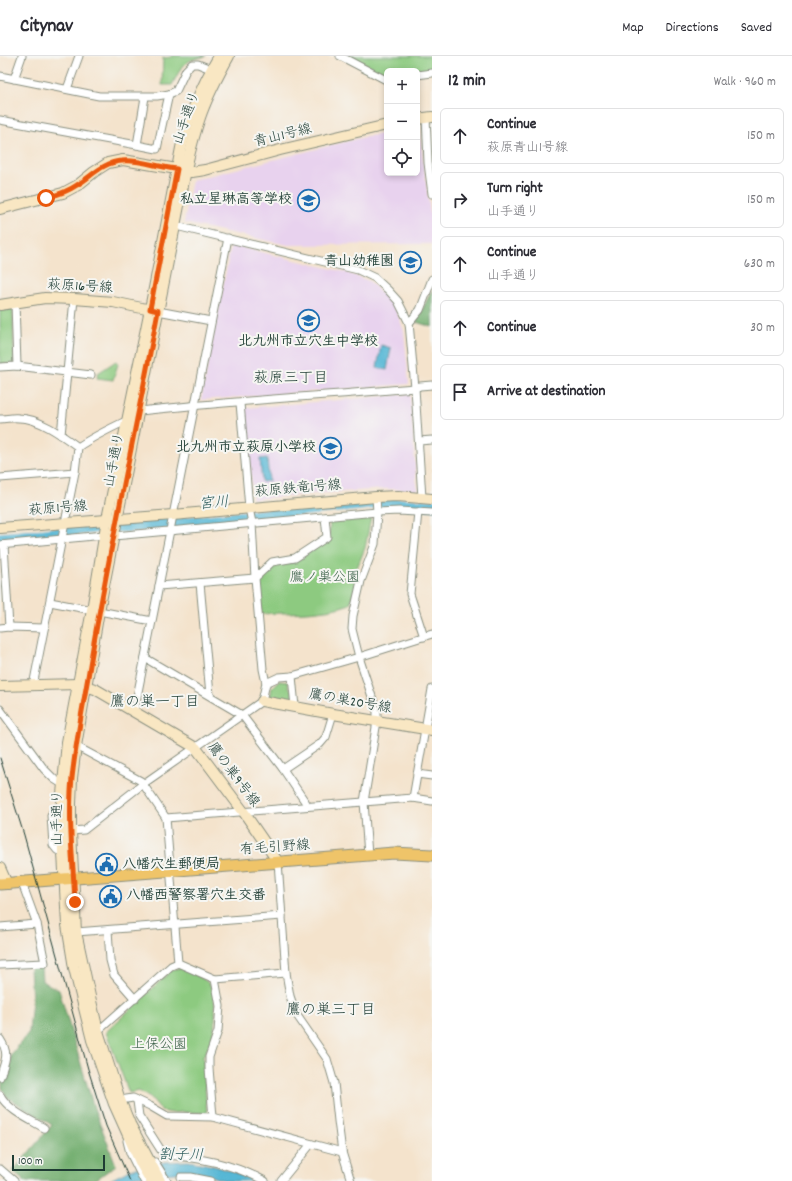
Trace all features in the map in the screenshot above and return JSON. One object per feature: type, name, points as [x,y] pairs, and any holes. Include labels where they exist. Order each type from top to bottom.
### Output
[{"type":"main road","name":"有毛引野線","points":[[3,884],[394,853],[432,855]]},
{"type":"street","points":[[14,78],[22,56]]},
{"type":"street","points":[[67,89],[79,56]]},
{"type":"street","name":"山手通り","points":[[69,878],[62,853],[62,784],[72,744],[110,534],[118,520],[140,411],[154,310],[182,170],[216,71],[219,56]]},
{"type":"street","name":"山手通り","points":[[216,71],[229,56]]},
{"type":"street","points":[[340,56],[384,80]]},
{"type":"street","points":[[0,76],[99,96],[158,96],[176,91],[186,70],[192,64],[198,64],[216,71]]},
{"type":"street","points":[[420,75],[432,73]]},
{"type":"street","points":[[0,120],[157,149],[169,94]]},
{"type":"street","points":[[137,145],[145,96]]},
{"type":"street","points":[[425,118],[432,194]]},
{"type":"street","name":"青山1号線","points":[[0,208],[63,193],[78,185],[108,163],[123,160],[192,172],[384,126]]},
{"type":"street","name":"山手通り","points":[[110,534],[107,521],[128,420],[176,226],[182,170]]},
{"type":"street","points":[[176,226],[358,270],[375,278],[388,290],[398,301],[409,323],[419,441],[427,499]]},
{"type":"street","points":[[134,712],[228,238]]},
{"type":"street","points":[[409,323],[420,310],[432,279]]},
{"type":"street","name":"萩原16号線","points":[[0,305],[46,298],[113,302],[154,310]]},
{"type":"street","points":[[61,435],[74,299]]},
{"type":"street","points":[[15,302],[18,366]]},
{"type":"street","points":[[154,310],[211,321]]},
{"type":"street","points":[[0,367],[18,366],[91,375]]},
{"type":"street","points":[[140,411],[194,405],[415,388],[432,385]]},
{"type":"street","points":[[71,831],[84,830],[143,784],[262,701],[266,682],[263,669],[252,523],[249,510],[240,402]]},
{"type":"street","points":[[0,420],[20,418],[36,421],[61,435],[78,447]]},
{"type":"street","points":[[78,447],[101,433],[128,420]]},
{"type":"street","points":[[419,441],[432,440]]},
{"type":"street","points":[[33,686],[75,472],[78,447]]},
{"type":"street","points":[[0,478],[75,472]]},
{"type":"street","name":"萩原鉄竜1号線","points":[[118,520],[249,510],[376,504],[398,496],[427,499]]},
{"type":"street","points":[[368,855],[364,802],[377,721],[377,712],[359,657],[352,629],[353,616],[361,581],[375,544],[376,504]]},
{"type":"street","points":[[9,627],[2,545],[62,538],[325,517],[376,504],[418,512],[432,512]]},
{"type":"street","points":[[418,512],[410,594],[424,637]]},
{"type":"street","points":[[159,586],[255,578],[272,562],[295,558],[327,537],[325,517]]},
{"type":"street","name":"萩原1号線","points":[[0,528],[64,525],[118,520]]},
{"type":"street","points":[[200,583],[210,696]]},
{"type":"street","points":[[50,602],[152,621]]},
{"type":"street","points":[[0,628],[44,628]]},
{"type":"street","points":[[266,682],[359,657],[432,634]]},
{"type":"street","points":[[145,658],[242,715],[283,769],[308,806]]},
{"type":"street","points":[[292,676],[295,706]]},
{"type":"street","points":[[0,686],[83,685]]},
{"type":"street","name":"鷹の巣9号線","points":[[83,685],[95,689],[196,748],[243,811],[278,862]]},
{"type":"street","points":[[413,798],[417,774],[429,729],[432,689]]},
{"type":"street","name":"鷹の巣20号線","points":[[262,701],[429,729]]},
{"type":"street","points":[[0,709],[44,769],[54,779],[62,784]]},
{"type":"street","points":[[283,769],[320,744],[326,736],[333,714]]},
{"type":"street","points":[[72,744],[141,781],[166,818],[178,963]]},
{"type":"street","name":"山手通り","points":[[69,878],[72,744]]},
{"type":"street","points":[[417,774],[432,776]]},
{"type":"street","points":[[166,818],[413,798],[432,801]]},
{"type":"street","points":[[278,862],[286,973],[290,996],[296,1014],[327,1059],[334,1083],[342,1152],[351,1181]]},
{"type":"street","points":[[0,868],[3,884]]},
{"type":"street","points":[[69,878],[76,932],[89,993],[117,1102]]},
{"type":"street","points":[[69,878],[66,926],[74,968],[92,1040],[134,1140],[146,1180]]},
{"type":"street","points":[[0,965],[45,963],[37,924],[22,882]]},
{"type":"street","points":[[76,932],[282,916]]},
{"type":"street","points":[[0,927],[37,924]]},
{"type":"street","points":[[108,930],[110,960],[114,975],[135,999]]},
{"type":"street","points":[[98,1031],[171,966],[178,963],[215,980],[286,973]]},
{"type":"street","points":[[213,1117],[209,1057],[218,1031],[220,1006],[215,980]]},
{"type":"street","points":[[0,1039],[6,1053],[6,1062],[0,1077]]},
{"type":"street","points":[[0,1095],[4,1102],[19,1114],[44,1128]]},
{"type":"street","points":[[117,1102],[133,1098],[166,1116],[213,1117],[342,1152]]},
{"type":"street","points":[[137,1101],[139,1116],[164,1155],[187,1156],[236,1167],[266,1181]]},
{"type":"street","points":[[128,1127],[142,1138],[164,1179]]},
{"type":"street","points":[[128,1127],[130,1154],[146,1180]]},
{"type":"street","points":[[134,1140],[164,1179]]},
{"type":"street","points":[[281,1181],[311,1144]]},
{"type":"street","points":[[0,1169],[14,1181]]},
{"type":"street","points":[[181,1177],[191,1177],[211,1181]]},
{"type":"shaded area","name":"私立星琳高等学校","points":[[384,134],[384,176],[420,176],[420,136],[431,220],[432,244],[288,245],[184,223],[192,180]]},
{"type":"shaded area","name":"北九州市立穴生中学校","points":[[231,245],[345,272],[369,281],[384,295],[396,310],[404,331],[409,384],[201,400]]},
{"type":"shaded area","name":"北九州市立萩原小学校","points":[[410,394],[417,490],[386,489],[253,499],[245,408]]},
{"type":"green space","points":[[172,56],[206,56],[191,60],[182,66],[172,85],[162,85],[163,58]]},
{"type":"green space","points":[[349,56],[432,56],[432,69],[420,71],[420,68],[384,68],[384,74]]},
{"type":"green space","points":[[432,290],[432,327],[416,322]]},
{"type":"green space","points":[[13,308],[14,363],[0,364],[0,310]]},
{"type":"green space","points":[[116,361],[118,364],[113,380],[97,378],[98,373]]},
{"type":"green space","name":"鷹ノ巣公園","points":[[371,518],[365,548],[355,573],[356,584],[350,604],[329,610],[261,614],[259,579],[264,579],[271,565],[295,562],[329,539],[330,520]]},
{"type":"green space","points":[[279,681],[288,682],[292,691],[293,703],[270,698],[272,688]]},
{"type":"green space","points":[[41,967],[42,981],[59,990],[94,1108],[116,1165],[94,1181],[23,1181],[23,1179],[13,1171],[52,1125],[7,1097],[2,1088],[2,1082],[11,1063],[11,1055],[29,1032],[32,1000],[30,968]]},
{"type":"green space","name":"上保公園","points":[[181,968],[208,982],[214,997],[215,1020],[213,1035],[203,1056],[207,1113],[172,1113],[162,1111],[153,1100],[139,1091],[129,1093],[106,1032],[173,969]]},
{"type":"water","points":[[381,345],[391,348],[387,370],[377,368]]},
{"type":"water","points":[[267,458],[269,481],[262,482],[260,459]]},
{"type":"water","points":[[188,1161],[223,1168],[255,1181],[226,1181],[208,1175],[185,1172],[134,1177],[128,1181],[108,1181],[132,1169],[165,1162]]},
{"type":"waterway","name":"宮川","points":[[0,538],[101,527],[131,527],[381,503],[432,505]]},
{"type":"tram line","points":[[0,758],[24,835],[88,1069],[106,1126],[130,1181]]},
{"type":"place","name":"私立星琳高等学校","points":[[308,200]]},
{"type":"place","name":"青山幼稚園","points":[[410,262]]},
{"type":"place","name":"北九州市立穴生中学校","points":[[308,320]]},
{"type":"place","name":"北九州市立萩原小学校","points":[[331,448]]},
{"type":"place","name":"八幡穴生郵便局","points":[[106,865]]},
{"type":"place","name":"八幡西警察署穴生交番","points":[[110,896]]},
{"type":"district","name":"萩原三丁目","points":[[291,379]]},
{"type":"district","name":"鷹の巣一丁目","points":[[155,703]]},
{"type":"district","name":"鷹の巣三丁目","points":[[331,1011]]},
{"type":"route","points":[[46,198],[63,193],[78,185],[108,163],[123,160],[177,169],[150,309],[158,311],[140,411],[99,611],[76,746],[72,778],[71,804],[75,902]]},
{"type":"water label","name":"割子川","points":[[181,1156]]}]
